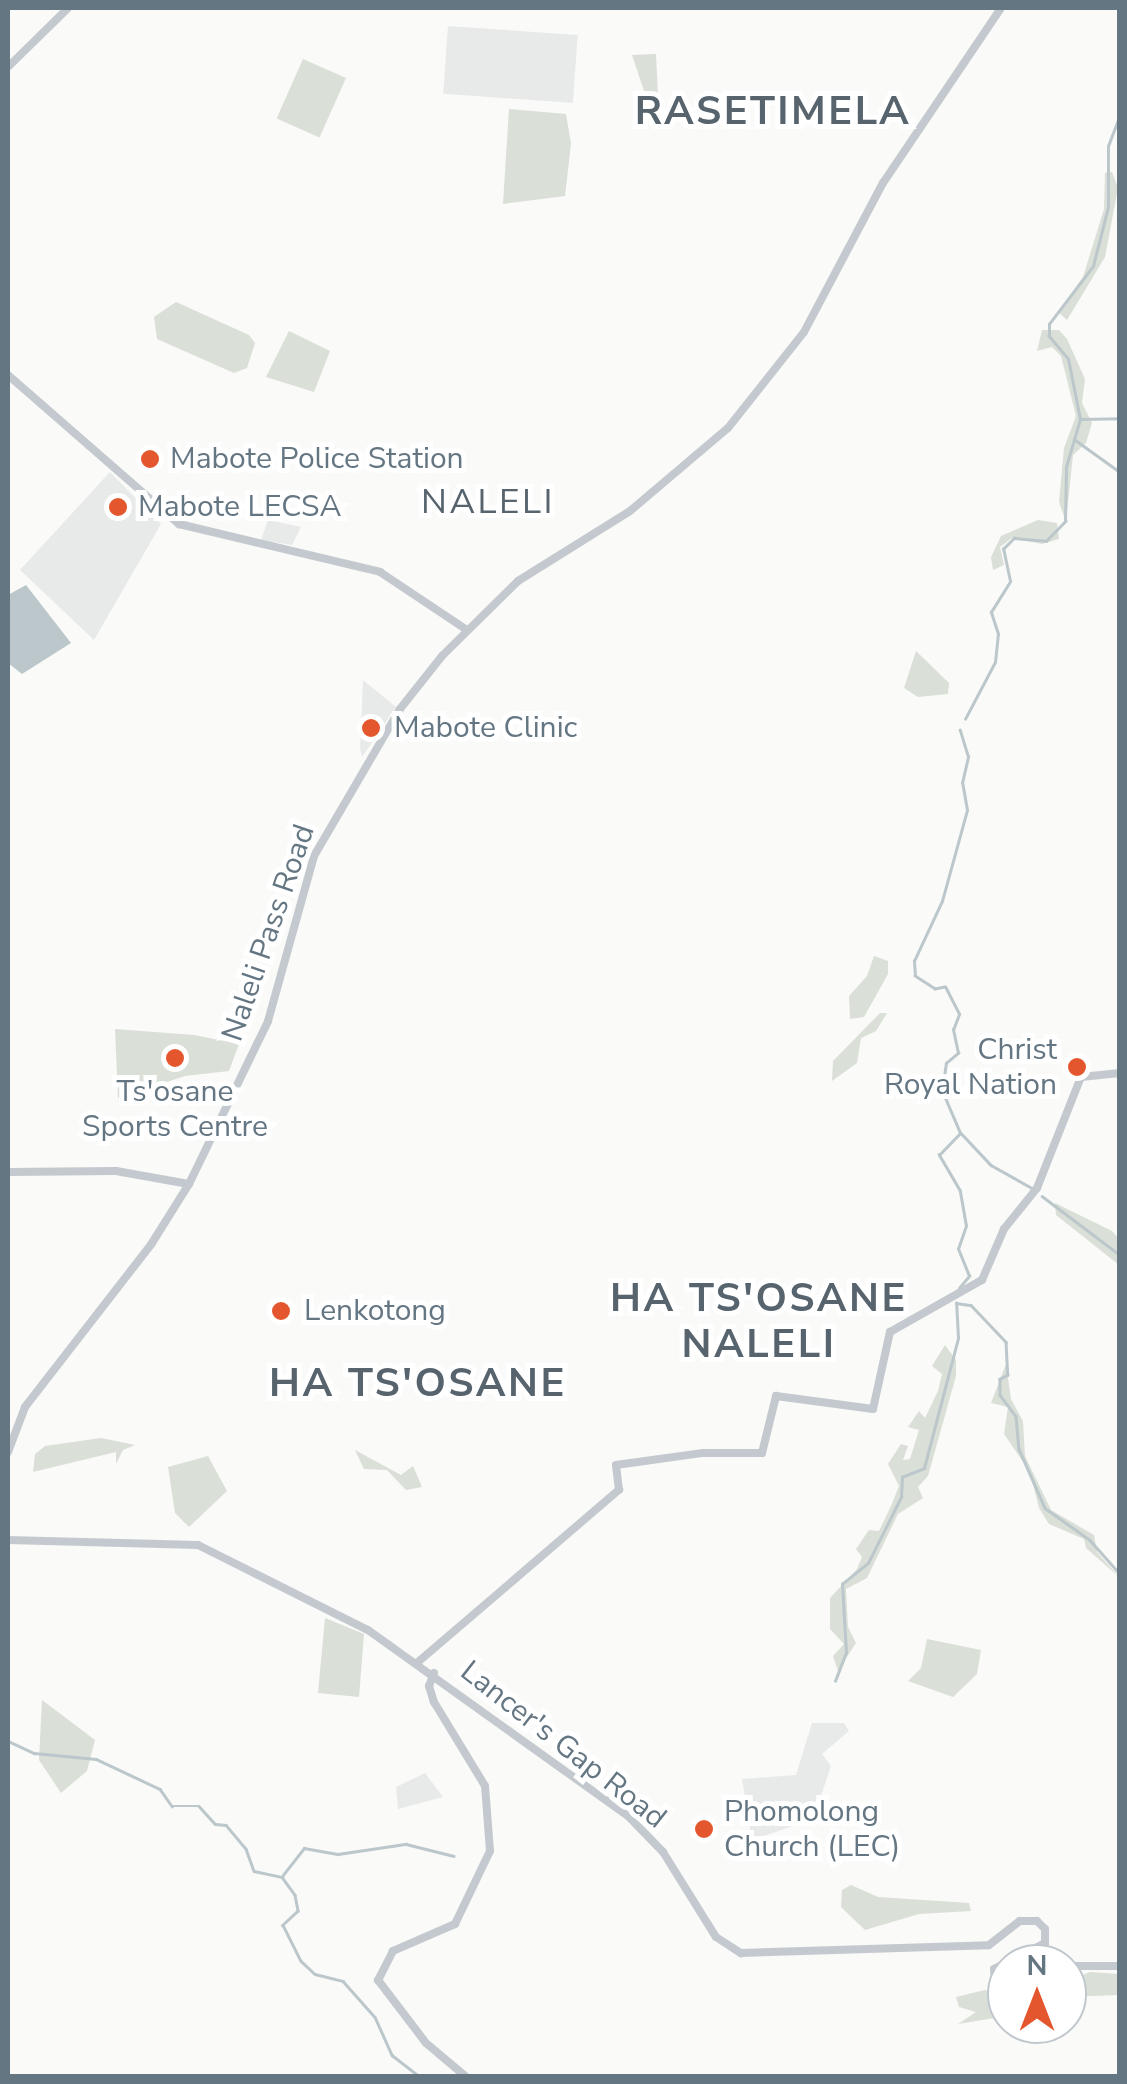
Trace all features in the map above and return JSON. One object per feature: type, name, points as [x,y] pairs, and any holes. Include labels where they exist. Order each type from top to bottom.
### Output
[{"type":"main road","points":[[8,67],[68,8]]},
{"type":"main road","name":"Naleli Pass Road","points":[[8,1452],[24,1408],[152,1243],[189,1184],[268,1021],[314,856],[333,817],[400,709],[467,630],[542,563],[630,510],[721,436],[804,332],[897,162],[1001,8]]},
{"type":"main road","points":[[8,375],[179,524],[380,572],[467,630]]},
{"type":"main road","points":[[418,1662],[619,1490],[616,1465],[703,1453],[762,1453],[776,1396],[873,1409],[890,1332],[982,1280],[1004,1228],[1037,1188],[1081,1077],[1120,1073]]},
{"type":"main road","points":[[8,1172],[116,1171],[189,1184]]},
{"type":"main road","points":[[8,1540],[209,1549],[431,1671],[429,1686],[434,1702],[485,1786],[490,1851],[455,1924],[396,1950],[378,1980],[426,2043],[465,2076]]},
{"type":"main road","name":"Lancer's Gap Road","points":[[431,1671],[629,1817],[663,1852],[727,1947],[755,1955],[987,1945]]},
{"type":"main road","name":"Lancer's Gap Road","points":[[990,1944],[1020,1921],[1037,1921],[1045,1929],[1043,1944]]},
{"type":"main road","points":[[1087,1966],[1120,1966]]},
{"type":"shaded area","points":[[448,26],[578,35],[573,103],[443,94]]},
{"type":"shaded area","points":[[656,54],[658,96],[652,96],[645,94],[632,55]]},
{"type":"shaded area","points":[[303,59],[346,78],[319,137],[277,118]]},
{"type":"shaded area","points":[[509,109],[566,114],[571,144],[565,196],[503,204]]},
{"type":"shaded area","points":[[1112,172],[1118,188],[1105,257],[1067,320],[1058,312],[1083,277],[1104,209],[1105,173]]},
{"type":"shaded area","points":[[176,302],[249,335],[255,343],[247,368],[234,373],[157,339],[154,317]]},
{"type":"shaded area","points":[[1042,330],[1059,330],[1067,339],[1085,379],[1082,403],[1092,423],[1086,443],[1073,455],[1066,522],[1059,502],[1064,448],[1076,416],[1061,356],[1052,347],[1037,351]]},
{"type":"shaded area","points":[[289,331],[330,351],[314,392],[266,377]]},
{"type":"shaded area","points":[[110,472],[161,524],[94,640],[20,570]]},
{"type":"shaded area","points":[[268,520],[301,527],[292,545],[261,540]]},
{"type":"shaded area","points":[[1038,520],[1057,523],[1059,539],[1042,544],[1012,538],[1000,547],[1004,565],[993,570],[991,557],[1001,536]]},
{"type":"shaded area","points":[[26,585],[71,643],[22,674],[8,663],[8,595]]},
{"type":"shaded area","points":[[916,651],[949,683],[948,694],[918,697],[904,688]]},
{"type":"shaded area","name":"Mabote Clinic","points":[[363,680],[396,707],[362,757],[360,749]]},
{"type":"shaded area","points":[[874,956],[888,961],[888,974],[864,1017],[850,1019],[849,996],[867,976]]},
{"type":"shaded area","points":[[880,1013],[887,1013],[876,1031],[861,1038],[857,1063],[832,1081],[833,1061]]},
{"type":"shaded area","name":"Ts'osane Sports Centre","points":[[115,1029],[194,1035],[239,1044],[229,1071],[185,1076],[118,1098]]},
{"type":"shaded area","points":[[1055,1203],[1112,1231],[1119,1239],[1119,1265],[1056,1215]]},
{"type":"shaded area","points":[[945,1345],[956,1360],[956,1376],[928,1476],[918,1487],[923,1498],[898,1514],[867,1578],[846,1589],[848,1627],[856,1643],[838,1671],[833,1656],[844,1644],[830,1629],[830,1598],[857,1569],[862,1557],[856,1549],[869,1530],[879,1531],[891,1506],[899,1486],[888,1464],[901,1444],[908,1446],[903,1460],[910,1459],[919,1430],[908,1427],[919,1411],[925,1418],[938,1391],[942,1374],[932,1366]]},
{"type":"shaded area","points":[[1006,1364],[1011,1399],[1023,1421],[1025,1456],[1051,1510],[1094,1535],[1097,1552],[1119,1577],[1086,1548],[1084,1539],[1049,1524],[1039,1508],[1030,1472],[1004,1434],[1008,1407],[991,1403]]},
{"type":"shaded area","points":[[101,1438],[135,1445],[123,1450],[116,1464],[116,1452],[33,1472],[35,1454],[45,1446]]},
{"type":"shaded area","points":[[355,1450],[401,1475],[413,1466],[422,1487],[406,1490],[387,1470],[364,1469]]},
{"type":"shaded area","points":[[208,1456],[227,1491],[189,1527],[175,1513],[168,1467]]},
{"type":"shaded area","points":[[325,1618],[364,1634],[359,1697],[318,1693]]},
{"type":"shaded area","points":[[927,1639],[981,1650],[977,1674],[953,1697],[908,1681],[921,1668]]},
{"type":"shaded area","points":[[42,1700],[95,1740],[87,1771],[61,1793],[39,1760]]},
{"type":"shaded area","points":[[812,1723],[844,1723],[849,1731],[822,1754],[831,1766],[820,1799],[793,1826],[752,1840],[742,1779],[796,1775]]},
{"type":"shaded area","points":[[425,1773],[443,1797],[398,1809],[396,1787]]},
{"type":"shaded area","points":[[851,1885],[878,1897],[969,1903],[971,1911],[919,1914],[865,1930],[841,1907],[842,1890]]},
{"type":"shaded area","points":[[1087,1973],[1119,1974],[1119,1995],[1087,1996]]},
{"type":"shaded area","points":[[987,1991],[987,2019],[958,2024],[976,2012],[959,2007],[956,1997]]},
{"type":"waterway","points":[[965,719],[995,662],[998,634],[991,612],[1010,581],[1003,549],[1014,538],[1046,541],[1065,521],[1066,467],[1080,419],[1068,359],[1049,336],[1049,324],[1093,266],[1108,207],[1108,146],[1120,115]]},
{"type":"waterway","points":[[1081,419],[1120,418]]},
{"type":"waterway","points":[[1074,439],[1120,472]]},
{"type":"waterway","points":[[959,1288],[969,1276],[958,1249],[966,1226],[960,1191],[939,1155],[960,1133],[942,1091],[946,1063],[958,1053],[953,1030],[959,1014],[945,987],[935,989],[915,976],[914,961],[942,901],[967,810],[962,783],[968,757],[960,730]]},
{"type":"waterway","points":[[961,1133],[991,1165],[1032,1188]]},
{"type":"waterway","points":[[1042,1196],[1120,1255]]},
{"type":"waterway","points":[[835,1681],[846,1653],[842,1584],[868,1563],[901,1497],[902,1477],[924,1468],[958,1338],[956,1303],[971,1305],[1006,1342],[1008,1375],[1000,1379],[1000,1395],[1016,1416],[1019,1449],[1045,1508],[1090,1540],[1120,1574]]},
{"type":"waterway","points":[[8,1741],[34,1753],[96,1759],[160,1789],[172,1806],[199,1806],[215,1824],[226,1825],[246,1849],[254,1871],[282,1877],[295,1895],[298,1911],[283,1925],[301,1961],[315,1974],[343,1981],[375,2017],[392,2055],[419,2076]]},
{"type":"waterway","points":[[283,1875],[304,1848],[338,1854],[406,1844],[454,1856]]},
{"type":"place","name":"Mabote Police Station","points":[[150,459]]},
{"type":"place","name":"Mabote LECSA","points":[[118,507]]},
{"type":"place","name":"Mabote Clinic","points":[[371,728]]},
{"type":"place","name":"Ts'osane Sports Centre","points":[[175,1058]]},
{"type":"place","name":"Christ Royal Nation","points":[[1077,1067]]},
{"type":"place","name":"Lenkotong","points":[[281,1311]]},
{"type":"place","name":"Phomolong Church (LEC)","points":[[704,1829]]},
{"type":"district","name":"RASETIMELA","points":[[773,111]]},
{"type":"district","name":"NALELI","points":[[488,502]]},
{"type":"district","name":"HA TS'OSANE NALELI","points":[[759,1321]]},
{"type":"district","name":"HA TS'OSANE","points":[[418,1383]]}]
